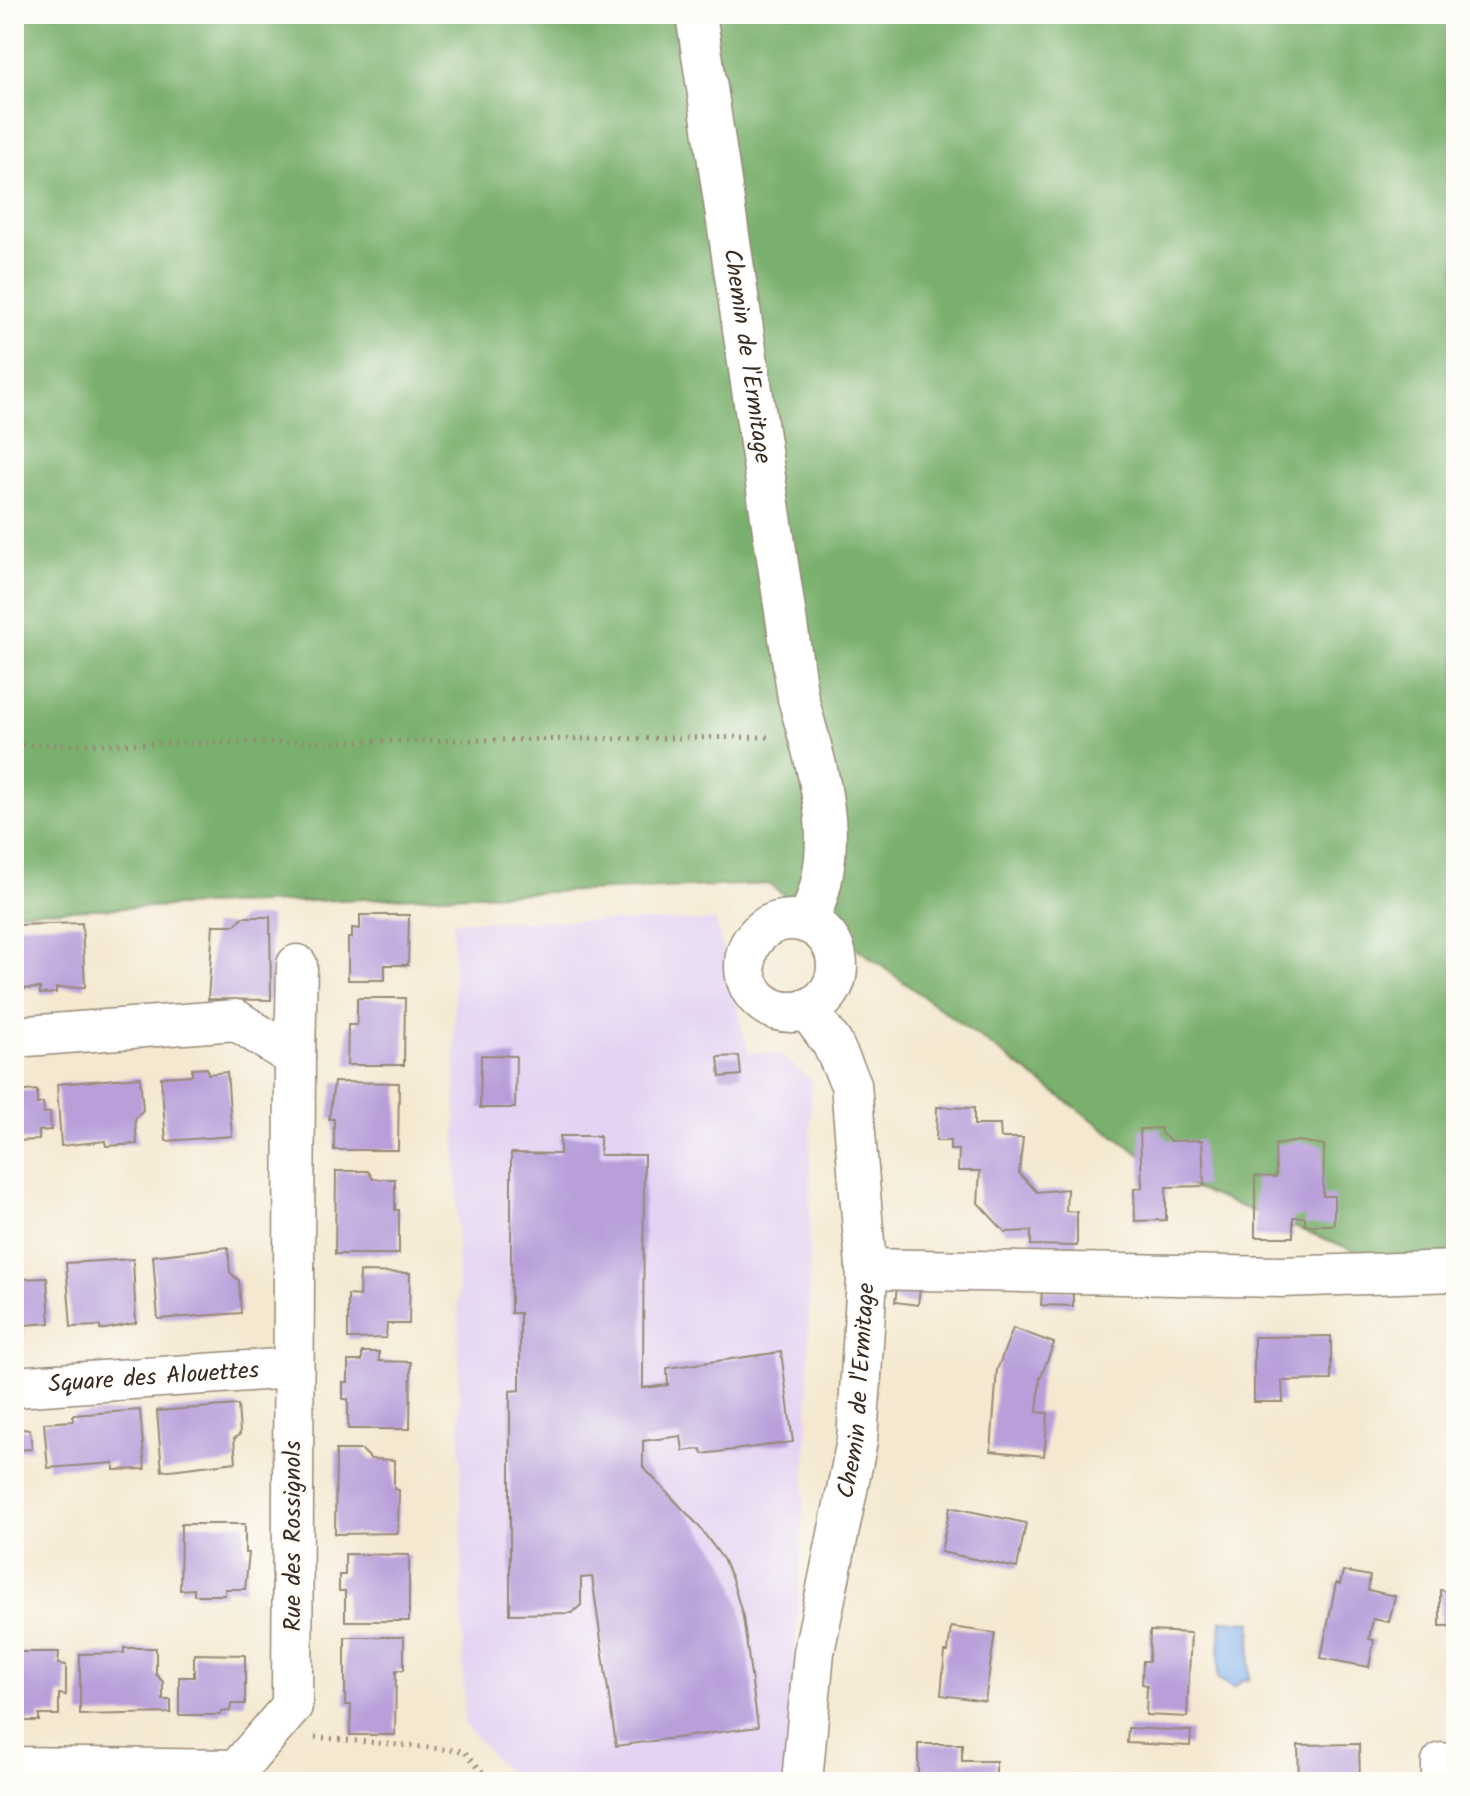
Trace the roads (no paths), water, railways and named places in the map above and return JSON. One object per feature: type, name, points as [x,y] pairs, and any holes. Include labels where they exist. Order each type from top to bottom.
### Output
[{"type":"street","name":"Chemin de l'Ermitage","points":[[696,14],[798,698],[828,842],[826,873],[807,923]]},
{"type":"street","points":[[781,921],[807,923],[828,938],[836,954],[837,973],[823,999],[807,1009],[791,1012],[764,1003],[747,977],[745,964],[748,949],[770,925],[781,921]]},
{"type":"street","name":"Rue des Rossignols","points":[[14,1767],[237,1770],[292,1706],[297,965]]},
{"type":"street","name":"Chemin de l'Ermitage","points":[[802,1782],[814,1652],[857,1441],[866,1269],[851,1084],[832,1043],[807,1009]]},
{"type":"street","points":[[14,1037],[236,1020],[295,1058]]},
{"type":"street","points":[[866,1269],[1281,1277],[1456,1271]]},
{"type":"street","name":"Square des Alouettes","points":[[14,1387],[293,1368]]},
{"type":"water","points":[[1221,1620],[1252,1622],[1249,1680],[1243,1680],[1234,1688],[1218,1679]]}]
